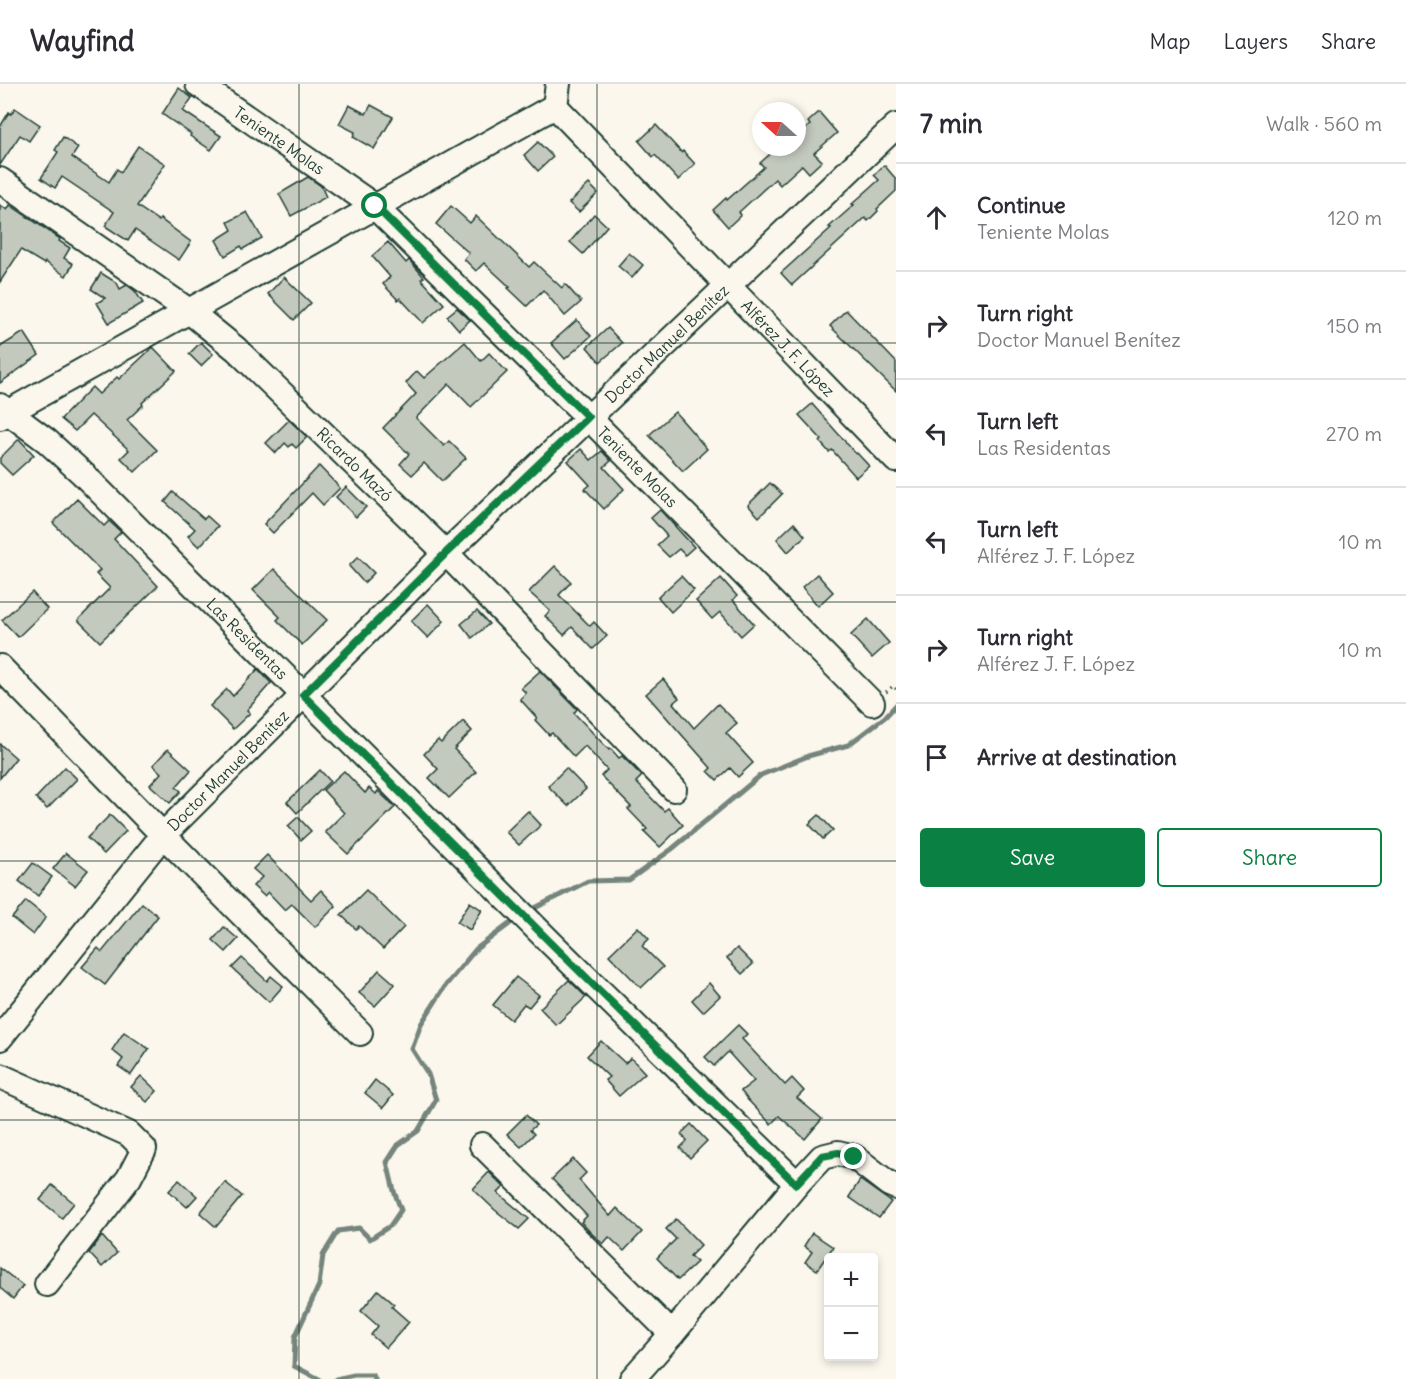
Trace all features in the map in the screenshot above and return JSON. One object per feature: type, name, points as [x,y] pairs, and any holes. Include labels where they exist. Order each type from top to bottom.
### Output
[{"type":"street","name":"Teniente Molas","points":[[198,84],[375,206],[872,703]]},
{"type":"street","points":[[3,412],[375,206],[556,95]]},
{"type":"street","name":"Alférez J. F. López","points":[[556,95],[729,285],[896,460]]},
{"type":"street","name":"Doctor Manuel Benítez","points":[[0,1038],[163,835],[446,553],[896,126]]},
{"type":"street","name":"Ricardo Mazó","points":[[0,180],[189,311],[236,349],[446,553],[675,789]]},
{"type":"street","name":"Las Residentas","points":[[3,412],[46,441],[83,474],[552,944],[796,1184]]},
{"type":"street","points":[[2,673],[360,1033]]},
{"type":"street","points":[[0,1076],[129,1134],[144,1149],[129,1178],[47,1284]]},
{"type":"street","points":[[482,1146],[672,1334]]},
{"type":"street","points":[[632,1379],[822,1156],[838,1153],[854,1157],[896,1187]]},
{"type":"building","points":[[179,88],[192,98],[183,111],[221,136],[211,150],[162,114]]},
{"type":"building","points":[[349,105],[366,114],[371,105],[393,117],[374,149],[353,137],[355,132],[339,124]]},
{"type":"building","points":[[15,108],[40,125],[29,141],[20,135],[0,165],[0,127],[9,112],[11,114]]},
{"type":"building","points":[[819,112],[837,133],[814,153],[822,161],[809,173],[802,165],[780,185],[775,179],[739,212],[741,215],[728,227],[713,210],[764,167],[760,163],[768,156],[806,156],[806,128],[810,125],[808,122]]},
{"type":"building","points":[[656,125],[695,164],[678,180],[639,141]]},
{"type":"building","points":[[63,137],[78,148],[72,157],[109,182],[117,169],[121,172],[138,146],[165,164],[137,206],[159,221],[160,219],[191,242],[179,260],[135,230],[128,241],[105,226],[114,212],[62,177],[55,188],[41,178],[58,152],[55,150]]},
{"type":"building","points":[[538,142],[553,157],[538,171],[524,155]]},
{"type":"building","points":[[884,165],[896,179],[896,191],[868,221],[865,218],[792,285],[781,273],[879,180],[874,175]]},
{"type":"building","points":[[308,177],[321,186],[326,197],[291,216],[279,194]]},
{"type":"building","points":[[589,184],[598,193],[579,212],[569,203]]},
{"type":"building","points":[[0,205],[7,210],[10,205],[70,248],[64,258],[73,264],[66,276],[21,250],[0,282]]},
{"type":"building","points":[[451,206],[470,223],[476,216],[529,267],[534,262],[562,288],[565,284],[581,302],[565,316],[543,290],[527,306],[484,263],[476,271],[464,259],[469,253],[436,224]]},
{"type":"building","points":[[247,212],[262,238],[243,249],[241,246],[225,256],[216,240],[232,230],[228,222]]},
{"type":"building","points":[[594,214],[607,226],[583,254],[570,242]]},
{"type":"building","points":[[388,242],[406,263],[410,261],[424,277],[421,279],[444,304],[423,323],[400,298],[398,300],[383,284],[390,277],[372,256]]},
{"type":"building","points":[[629,253],[643,265],[632,278],[618,266]]},
{"type":"building","points":[[101,273],[117,283],[120,289],[127,285],[135,291],[143,303],[109,323],[97,303],[105,298],[91,289]]},
{"type":"building","points":[[284,277],[311,303],[294,320],[268,294]]},
{"type":"building","points":[[457,308],[470,320],[459,330],[447,316]]},
{"type":"building","points":[[846,310],[896,362],[896,391],[830,326]]},
{"type":"building","points":[[577,320],[591,336],[565,359],[551,343]]},
{"type":"building","points":[[608,328],[622,343],[600,362],[587,347]]},
{"type":"building","points":[[24,332],[39,355],[0,383],[0,347]]},
{"type":"building","points":[[201,342],[213,354],[201,366],[189,354]]},
{"type":"building","points":[[465,342],[481,361],[489,353],[507,372],[471,407],[449,384],[416,418],[444,446],[449,441],[466,458],[442,481],[424,463],[412,475],[400,464],[409,454],[383,428],[416,394],[406,383],[417,371],[424,378]]},
{"type":"building","points":[[153,347],[176,371],[127,420],[157,450],[135,472],[121,458],[129,450],[91,415],[75,431],[61,419],[92,387],[99,394],[117,377],[119,379]]},
{"type":"building","points":[[812,404],[869,466],[856,477],[832,450],[829,452],[820,442],[822,440],[799,415]]},
{"type":"building","points":[[675,412],[707,449],[683,471],[649,435]]},
{"type":"building","points":[[289,420],[307,437],[296,448],[292,444],[289,447],[285,443],[276,453],[266,443]]},
{"type":"building","points":[[19,439],[34,455],[12,475],[0,463],[0,458]]},
{"type":"building","points":[[581,449],[591,460],[602,451],[611,461],[604,467],[624,489],[604,509],[585,489],[590,485],[568,461]]},
{"type":"building","points":[[319,466],[340,488],[323,505],[312,493],[273,533],[264,524]]},
{"type":"building","points":[[770,483],[782,494],[759,517],[748,505]]},
{"type":"building","points":[[346,487],[366,507],[356,517],[336,497]]},
{"type":"building","points":[[173,492],[204,519],[207,516],[218,526],[199,547],[188,536],[195,529],[165,502]]},
{"type":"building","points":[[77,499],[104,526],[109,521],[121,532],[114,539],[158,586],[100,642],[78,620],[110,588],[96,574],[100,570],[53,523]]},
{"type":"building","points":[[660,510],[694,547],[685,555],[679,549],[669,557],[657,545],[667,536],[651,518]]},
{"type":"building","points":[[794,523],[805,536],[788,552],[777,539]]},
{"type":"building","points":[[358,557],[374,573],[364,583],[349,566]]},
{"type":"building","points":[[555,566],[571,582],[559,595],[590,626],[594,622],[607,636],[593,649],[572,627],[564,635],[545,616],[550,611],[529,592]]},
{"type":"building","points":[[274,569],[327,620],[302,645],[277,620],[280,617],[253,590]]},
{"type":"building","points":[[817,574],[833,592],[818,606],[802,587]]},
{"type":"building","points":[[681,576],[694,590],[671,612],[658,597]]},
{"type":"building","points":[[721,578],[737,596],[733,600],[754,624],[741,636],[720,612],[712,619],[696,601]]},
{"type":"building","points":[[32,592],[47,609],[18,637],[2,620]]},
{"type":"building","points":[[428,604],[444,621],[428,638],[411,621]]},
{"type":"building","points":[[477,611],[489,624],[472,638],[461,624]]},
{"type":"building","points":[[868,619],[889,643],[872,658],[851,635]]},
{"type":"building","points":[[258,669],[271,683],[247,710],[250,713],[233,729],[210,706],[227,689],[233,696]]},
{"type":"building","points":[[540,671],[577,709],[574,713],[609,750],[610,748],[619,758],[622,756],[642,776],[636,782],[664,811],[668,808],[683,825],[660,847],[644,831],[647,829],[628,809],[631,807],[601,776],[607,770],[585,746],[574,757],[552,733],[549,735],[535,720],[537,718],[520,699],[526,693],[521,688]]},
{"type":"building","points":[[663,679],[679,698],[673,703],[694,728],[718,704],[737,723],[726,733],[753,763],[738,777],[730,768],[717,780],[708,771],[711,768],[646,694]]},
{"type":"building","points":[[463,721],[472,731],[454,749],[476,772],[449,798],[429,778],[438,769],[424,754],[438,740],[441,743]]},
{"type":"building","points":[[0,744],[16,758],[0,778]]},
{"type":"building","points":[[168,749],[191,770],[176,787],[181,791],[170,803],[150,785],[161,773],[153,765]]},
{"type":"building","points":[[65,767],[77,779],[47,809],[36,798]]},
{"type":"building","points":[[566,768],[586,789],[568,806],[548,786]]},
{"type":"building","points":[[320,770],[330,781],[297,813],[287,802]]},
{"type":"building","points":[[344,771],[365,793],[369,788],[376,794],[378,791],[395,807],[348,854],[325,832],[344,813],[323,790]]},
{"type":"building","points":[[528,811],[541,825],[519,845],[506,832]]},
{"type":"building","points":[[110,815],[126,831],[104,854],[87,838]]},
{"type":"building","points":[[819,815],[833,830],[823,839],[809,824]]},
{"type":"building","points":[[298,817],[311,831],[301,840],[288,826]]},
{"type":"building","points":[[66,853],[88,870],[75,886],[53,869]]},
{"type":"building","points":[[267,855],[311,900],[321,890],[336,906],[315,927],[292,904],[285,910],[268,892],[264,896],[253,886],[262,877],[253,869]]},
{"type":"building","points":[[33,863],[52,877],[38,896],[19,881]]},
{"type":"building","points":[[366,890],[404,927],[383,949],[359,926],[356,929],[341,915]]},
{"type":"building","points":[[26,901],[46,917],[33,935],[12,918]]},
{"type":"building","points":[[470,902],[482,910],[470,930],[457,922]]},
{"type":"building","points":[[142,903],[158,916],[105,985],[82,967],[98,948],[102,952]]},
{"type":"building","points":[[224,927],[238,939],[226,952],[213,940]]},
{"type":"building","points":[[638,927],[649,939],[642,946],[663,967],[641,988],[609,955]]},
{"type":"building","points":[[737,948],[753,964],[742,974],[727,958]]},
{"type":"building","points":[[242,958],[267,981],[271,976],[283,986],[269,1002],[232,968]]},
{"type":"building","points":[[379,970],[395,984],[375,1006],[359,993]]},
{"type":"building","points":[[516,977],[539,995],[529,1007],[524,1004],[511,1020],[493,1005]]},
{"type":"building","points":[[569,980],[586,997],[556,1025],[540,1008]]},
{"type":"building","points":[[709,983],[720,996],[703,1012],[692,1000]]},
{"type":"building","points":[[738,1025],[747,1034],[742,1039],[785,1085],[792,1078],[804,1091],[797,1098],[822,1119],[805,1139],[779,1116],[771,1124],[747,1099],[741,1091],[754,1081],[728,1052],[714,1066],[705,1057]]},
{"type":"building","points":[[124,1032],[149,1049],[131,1075],[118,1066],[123,1059],[112,1050]]},
{"type":"building","points":[[601,1041],[625,1063],[631,1058],[645,1073],[619,1096],[605,1080],[609,1077],[587,1056]]},
{"type":"building","points":[[141,1076],[157,1091],[147,1102],[131,1087]]},
{"type":"building","points":[[375,1080],[393,1095],[383,1108],[365,1093]]},
{"type":"building","points":[[526,1115],[536,1125],[530,1130],[534,1134],[521,1147],[507,1134]]},
{"type":"building","points":[[691,1124],[707,1141],[690,1158],[680,1148],[687,1141],[681,1134]]},
{"type":"building","points":[[573,1159],[586,1173],[579,1180],[610,1216],[617,1208],[642,1232],[624,1251],[609,1237],[603,1244],[590,1232],[581,1222],[587,1216],[552,1179]]},
{"type":"building","points":[[489,1172],[504,1187],[498,1193],[529,1219],[519,1229],[473,1189]]},
{"type":"building","points":[[179,1180],[197,1196],[187,1207],[169,1191]]},
{"type":"building","points":[[860,1180],[891,1202],[879,1218],[849,1197]]},
{"type":"building","points":[[225,1182],[242,1196],[216,1227],[200,1213]]},
{"type":"building","points":[[52,1185],[74,1203],[62,1218],[40,1200]]},
{"type":"building","points":[[676,1219],[701,1245],[690,1256],[697,1262],[678,1280],[657,1258],[676,1239],[666,1229]]},
{"type":"building","points":[[812,1233],[833,1247],[829,1253],[824,1253],[824,1260],[817,1270],[805,1262],[812,1252],[804,1246]]},
{"type":"building","points":[[102,1236],[117,1253],[102,1267],[89,1253]]},
{"type":"building","points":[[0,1268],[23,1286],[13,1299],[0,1288]]},
{"type":"building","points":[[378,1290],[409,1322],[386,1348],[371,1335],[378,1326],[361,1311]]},
{"type":"waterway","points":[[529,911],[588,881],[629,880],[672,849],[761,775],[808,756],[848,745],[885,717],[896,705]]},
{"type":"waterway","points":[[319,1379],[294,1366],[295,1337],[319,1285],[323,1255],[338,1231],[359,1228],[370,1239],[390,1226],[401,1210],[387,1162],[398,1145],[418,1131],[436,1100],[428,1074],[412,1049],[421,1024],[446,985],[476,949],[516,919]]},
{"type":"waterway","points":[[336,1379],[354,1375],[373,1375],[375,1379]]},
{"type":"route","points":[[375,206],[588,417],[303,695],[796,1184],[822,1156],[838,1153],[854,1157]]}]
